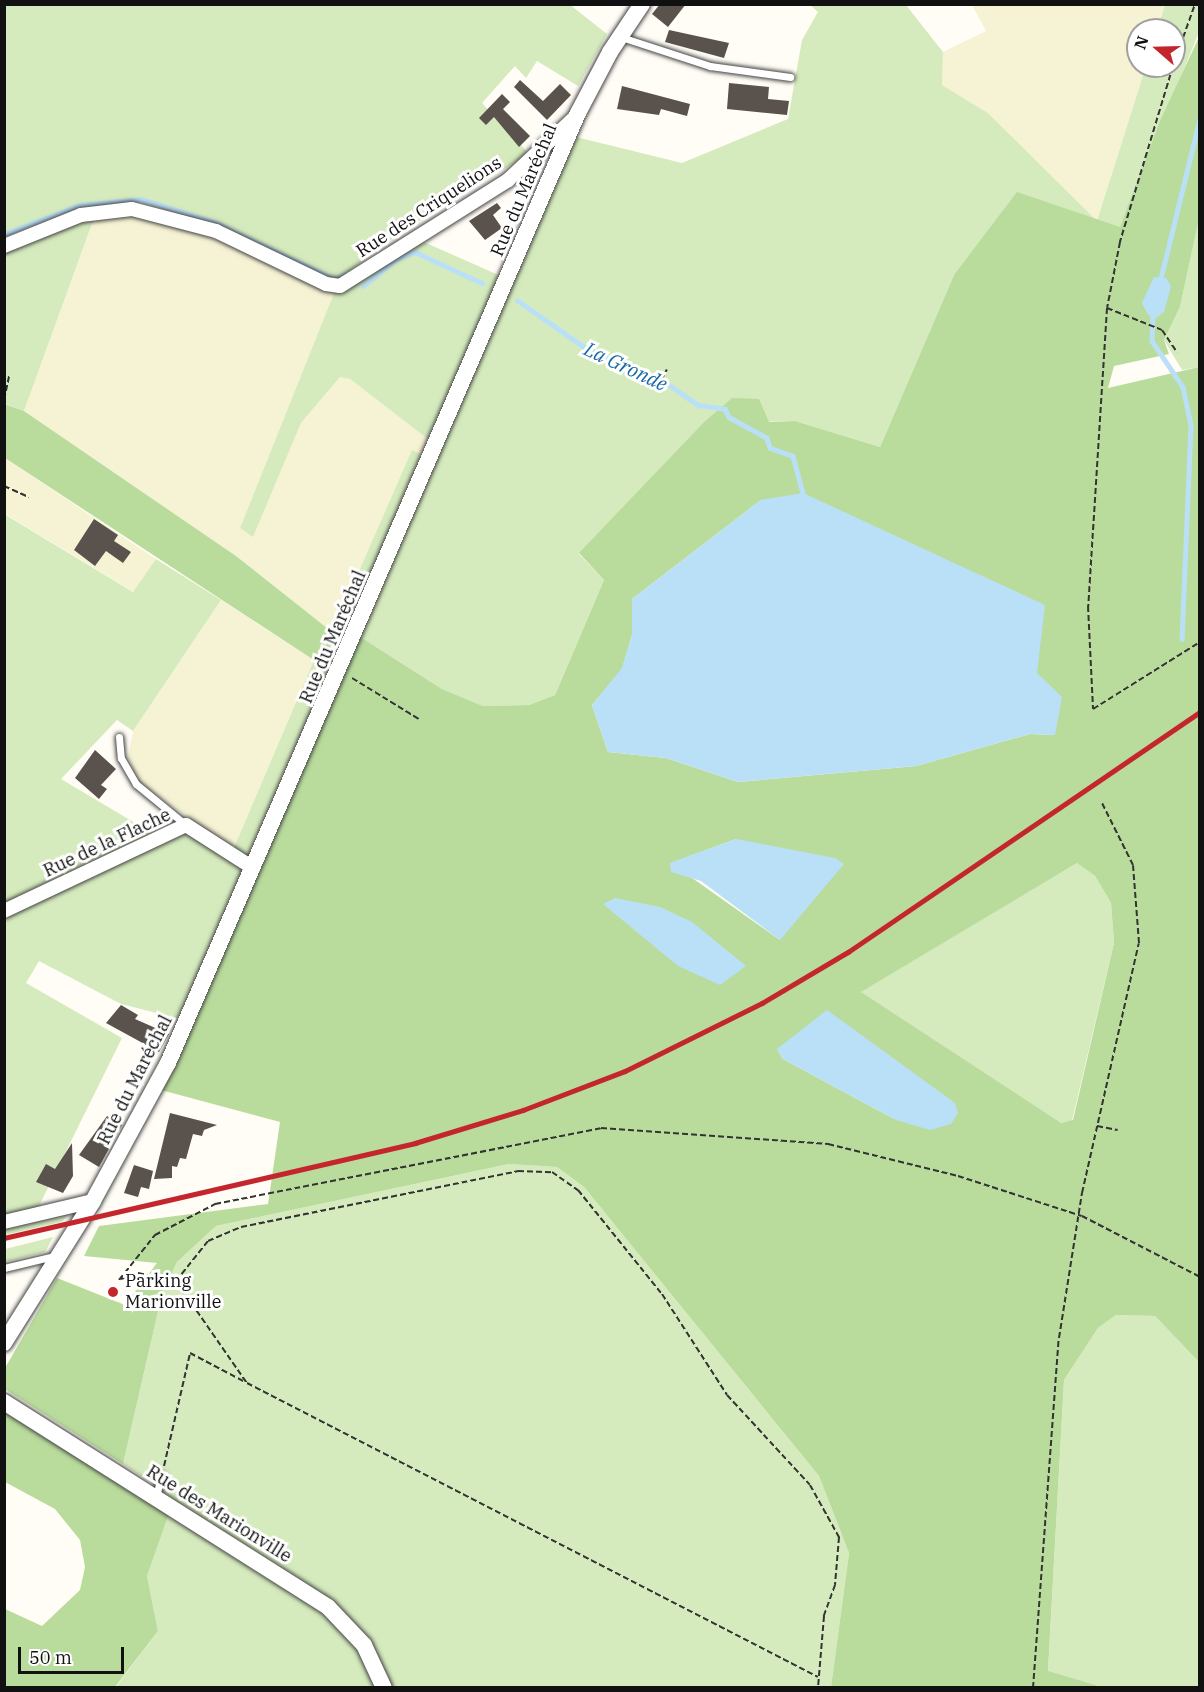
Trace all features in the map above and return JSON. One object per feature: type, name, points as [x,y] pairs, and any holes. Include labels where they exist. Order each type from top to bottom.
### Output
[{"type":"street","name":"Rue du Maréchal","points":[[4,1343],[93,1201],[168,1063],[578,113],[619,36],[642,4]]},
{"type":"street","name":"Rue des Criquelions","points":[[4,246],[81,214],[132,209],[216,231],[326,284],[340,286],[508,180],[535,158],[578,113]]},
{"type":"street","name":"Rue de la Flache","points":[[4,911],[186,825],[253,868]]},
{"type":"street","points":[[4,1222],[93,1201]]},
{"type":"street","name":"Rue des Marionville","points":[[4,1402],[328,1607],[364,1645],[384,1688]]},
{"type":"lane","points":[[619,36],[702,64],[790,77]]},
{"type":"lane","points":[[119,737],[121,758],[136,784],[186,825]]},
{"type":"lane","points":[[4,1268],[61,1254]]},
{"type":"lane","points":[[156,1497],[161,1476]]},
{"type":"path","points":[[1186,30],[1195,4]]},
{"type":"path","points":[[1170,78],[1120,242],[1107,308],[1088,606],[1093,709],[1200,642]]},
{"type":"path","points":[[1107,308],[1158,328],[1172,340],[1177,352]]},
{"type":"path","points":[[657,388],[666,370]]},
{"type":"path","points":[[4,400],[9,376]]},
{"type":"path","points":[[4,486],[29,497]]},
{"type":"path","points":[[339,671],[419,719]]},
{"type":"path","points":[[1033,1688],[1059,1338],[1097,1126],[1139,943],[1133,865],[1102,803]]},
{"type":"path","points":[[1097,1126],[1118,1130]]},
{"type":"path","points":[[247,1383],[176,1281],[138,1274],[119,1280],[154,1235],[215,1204],[601,1128],[828,1144],[958,1176],[1082,1216],[1200,1277]]},
{"type":"path","points":[[176,1281],[208,1241],[241,1227],[518,1171],[552,1172],[578,1190],[662,1294],[727,1395],[810,1485],[839,1537],[835,1585],[824,1616],[818,1688]]},
{"type":"path","points":[[161,1476],[190,1353],[819,1678]]},
{"type":"shaded area","points":[[972,5],[1165,5],[1161,18],[1126,18],[1126,78],[1142,78],[1097,222],[988,113],[942,85],[943,52],[986,31]]},
{"type":"shaded area","points":[[117,215],[144,217],[206,235],[334,293],[240,528],[253,536],[301,423],[340,377],[350,379],[429,440],[422,455],[412,451],[332,633],[236,556],[24,411],[94,218]]},
{"type":"shaded area","points":[[5,458],[156,559],[134,592],[5,514]]},
{"type":"shaded area","points":[[221,600],[314,660],[233,850],[138,781],[128,758],[133,731]]},
{"type":"green space","points":[[569,4],[607,34],[578,86],[537,61],[526,78],[515,66],[482,103],[529,154],[401,232],[344,275],[334,279],[212,221],[141,199],[79,205],[5,234],[5,5]]},
{"type":"green space","points":[[810,5],[906,5],[943,52],[942,85],[988,113],[1097,221],[1142,78],[1180,78],[1120,227],[1097,222],[954,275],[880,447],[795,421],[703,423],[579,554],[604,580],[555,695],[529,705],[483,706],[442,689],[359,636],[576,137],[682,163],[788,119],[802,40],[818,12]]},
{"type":"green space","points":[[1165,5],[1199,5],[1199,32],[1186,64],[1186,18],[1161,18]]},
{"type":"green space","points":[[1199,37],[1199,219],[1180,307],[1164,340],[1169,354],[1114,366],[1108,388],[1199,367],[1199,1362],[1155,1316],[1116,1315],[1098,1328],[1064,1380],[1048,1671],[1102,1687],[831,1687],[849,1553],[819,1476],[584,1187],[557,1167],[509,1164],[216,1226],[177,1262],[162,1294],[123,1464],[5,1389],[5,1368],[57,1278],[125,1305],[157,1263],[84,1256],[99,1226],[268,1204],[280,1122],[161,1090],[359,636],[442,689],[483,706],[529,705],[555,695],[604,580],[579,553],[703,423],[732,398],[759,399],[769,422],[795,421],[880,447],[954,275],[1017,192],[1120,227],[1160,121],[1180,78],[1186,78],[1186,65]],"holes":[[[761,500],[1055,735],[1030,734],[916,766],[738,782],[666,758],[608,752],[592,705],[622,669],[632,635],[632,599]],[[736,839],[780,940],[671,863]],[[1077,863],[1095,876],[1111,903],[1114,943],[1073,1120],[1061,1123],[861,992]],[[777,1049],[896,1120],[783,1059]]]},
{"type":"green space","points":[[94,218],[24,411],[5,404],[4,251]]},
{"type":"green space","points":[[1199,219],[1199,367],[1182,370],[1164,340],[1180,307]]},
{"type":"green space","points":[[417,239],[503,277],[429,440],[350,379],[340,377],[301,423],[253,537],[240,528],[334,293],[345,291]]},
{"type":"green space","points":[[4,404],[24,411],[236,556],[337,636],[323,666],[5,458]]},
{"type":"green space","points":[[412,450],[422,455],[252,855],[244,855],[233,850],[314,660],[323,665],[337,636],[332,633]]},
{"type":"green space","points":[[4,514],[133,592],[156,559],[221,600],[133,731],[117,720],[61,779],[157,836],[4,907]]},
{"type":"green space","points":[[185,830],[245,869],[180,1019],[121,1004],[39,961],[26,983],[122,1038],[37,1210],[4,1218],[4,916]]},
{"type":"green space","points":[[1077,863],[1095,876],[1111,903],[1114,943],[1072,1121],[1060,1123],[860,992]]},
{"type":"green space","points":[[509,1164],[557,1167],[584,1187],[819,1476],[849,1553],[831,1687],[115,1688],[158,1631],[147,1576],[169,1514],[158,1487],[123,1464],[162,1294],[177,1262],[216,1226]]},
{"type":"green space","points":[[70,1212],[62,1222],[5,1235],[4,1227]]},
{"type":"green space","points":[[53,1237],[45,1252],[5,1262],[5,1249]]},
{"type":"green space","points":[[1116,1315],[1155,1316],[1199,1362],[1199,1687],[1102,1687],[1048,1672],[1064,1380],[1098,1328]]},
{"type":"green space","points":[[4,1411],[169,1514],[147,1576],[158,1631],[115,1687],[5,1687],[5,1609],[42,1626],[80,1590],[85,1567],[80,1540],[55,1509],[5,1482]]},
{"type":"water","points":[[1154,277],[1166,278],[1171,286],[1164,312],[1156,318],[1148,315],[1142,303]]},
{"type":"water","points":[[803,493],[1045,605],[1037,673],[1062,697],[1055,735],[1030,734],[916,766],[738,782],[666,758],[608,752],[592,705],[622,668],[632,635],[632,599],[761,500]]},
{"type":"water","points":[[736,839],[835,858],[844,864],[780,940],[701,881],[671,872],[670,863]]},
{"type":"water","points":[[615,898],[660,907],[692,922],[746,966],[720,985],[678,966],[603,904]]},
{"type":"water","points":[[827,1010],[955,1103],[958,1113],[951,1124],[930,1130],[896,1120],[783,1059],[777,1049]]},
{"type":"building","points":[[660,4],[686,4],[668,27],[652,14]]},
{"type":"building","points":[[669,30],[729,43],[724,58],[665,42]]},
{"type":"building","points":[[520,80],[543,101],[560,84],[571,95],[547,120],[514,87]]},
{"type":"building","points":[[729,83],[769,87],[768,99],[789,101],[787,115],[727,109]]},
{"type":"building","points":[[622,86],[690,104],[687,116],[661,109],[659,115],[617,109]]},
{"type":"building","points":[[502,94],[510,102],[503,109],[530,136],[519,147],[494,117],[486,125],[479,118]]},
{"type":"building","points":[[497,203],[501,208],[493,215],[502,228],[485,240],[469,221]]},
{"type":"building","points":[[94,519],[118,535],[114,541],[131,552],[123,563],[106,551],[95,566],[74,550]]},
{"type":"building","points":[[95,750],[116,769],[101,785],[107,789],[99,799],[75,778]]},
{"type":"building","points":[[121,1005],[138,1015],[135,1019],[169,1034],[159,1052],[106,1023]]},
{"type":"building","points":[[170,1113],[217,1125],[204,1130],[202,1136],[193,1134],[186,1159],[180,1158],[177,1167],[172,1166],[172,1178],[154,1179]]},
{"type":"building","points":[[107,1116],[122,1125],[99,1167],[79,1155]]},
{"type":"building","points":[[72,1143],[73,1176],[63,1193],[36,1182],[46,1164],[55,1169]]},
{"type":"building","points":[[134,1165],[153,1171],[149,1189],[141,1187],[138,1197],[124,1193]]},
{"type":"waterway","points":[[1160,281],[1200,117]]},
{"type":"waterway","name":"La Gronde","points":[[4,234],[79,205],[141,199],[212,221],[334,279],[344,275]]},
{"type":"waterway","name":"La Gronde","points":[[363,286],[395,260],[415,252],[482,283]]},
{"type":"waterway","name":"La Gronde","points":[[517,300],[594,354],[634,366],[646,378],[658,377],[698,405],[725,409],[729,417],[767,438],[770,448],[793,456],[803,493]]},
{"type":"waterway","points":[[1153,312],[1152,341],[1183,387],[1191,426],[1182,639]]},
{"type":"railway","points":[[4,1238],[415,1143],[523,1110],[625,1071],[762,1003],[848,952],[1200,712]]},
{"type":"place","name":"Parking Marionville","points":[[113,1292]]}]
